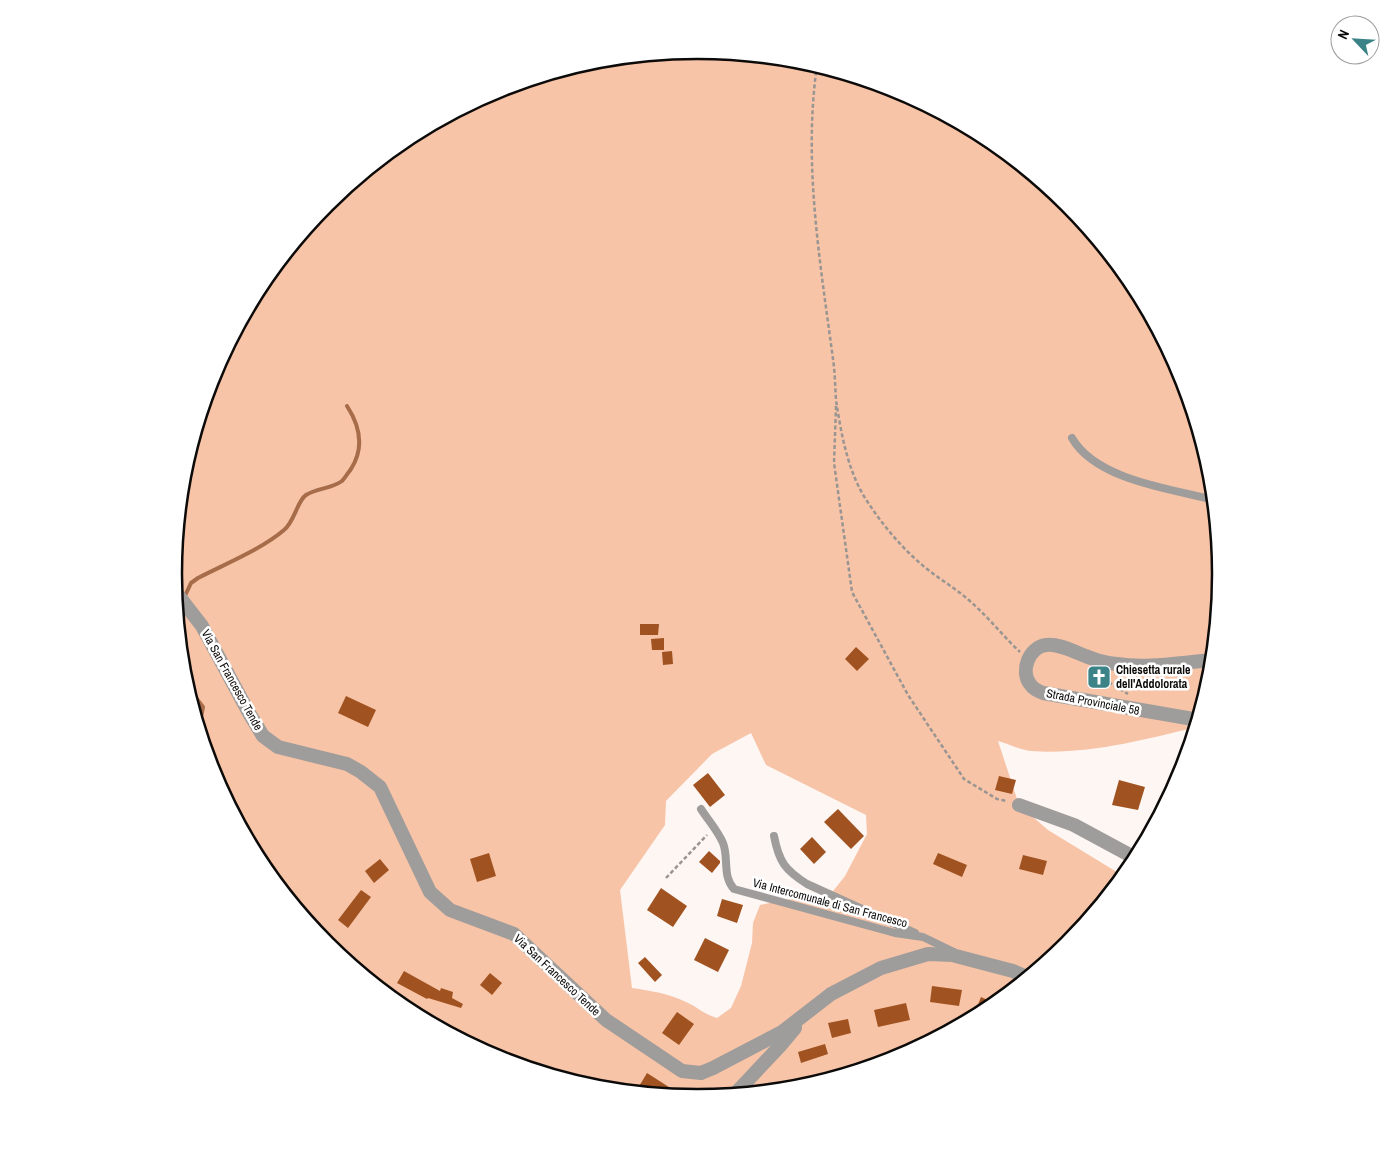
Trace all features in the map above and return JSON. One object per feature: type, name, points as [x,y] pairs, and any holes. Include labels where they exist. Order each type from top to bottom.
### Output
[{"type":"street","name":"Via San Francesco Tende","points":[[183,601],[202,626],[263,736],[278,747],[347,764],[380,787],[430,892],[450,910],[514,934],[606,1020],[682,1071],[702,1073],[713,1068],[782,1032],[831,994],[881,968],[928,954],[952,955],[974,961],[1018,978]]},
{"type":"street","points":[[1028,660],[1036,650],[1047,645],[1104,662],[1130,666],[1206,661]]},
{"type":"street","name":"Strada Provinciale 58","points":[[1028,660],[1026,675],[1029,683],[1043,693],[1193,719]]},
{"type":"street","points":[[1019,805],[1074,825],[1130,855]]},
{"type":"street","points":[[740,1088],[780,1046],[807,1013]]},
{"type":"lane","points":[[1072,438],[1079,450],[1093,461],[1114,472],[1146,483],[1207,498]]},
{"type":"lane","name":"Via Intercomunale di San Francesco","points":[[701,809],[722,842],[726,855],[728,877],[734,888],[895,933],[923,937],[974,961]]},
{"type":"lane","points":[[774,836],[778,855],[792,875],[807,884],[923,937]]},
{"type":"path","points":[[815,73],[811,185],[814,225],[834,365],[836,399],[834,463],[852,592],[908,695],[964,779],[997,799],[1019,805]]},
{"type":"path","points":[[836,399],[841,429],[852,470],[866,500],[898,542],[922,564],[972,603],[1028,660]]},
{"type":"path","points":[[1104,662],[1110,683]]},
{"type":"path","points":[[1104,680],[1135,698]]},
{"type":"path","points":[[666,878],[714,828]]},
{"type":"shaded area","points":[[664,60],[731,60],[765,63],[831,76],[895,98],[926,112],[984,146],[1011,165],[1038,187],[1085,234],[1126,288],[1160,346],[1174,377],[1196,441],[1209,507],[1212,541],[1212,608],[1209,642],[1196,708],[1189,729],[1094,749],[1073,751],[1031,751],[998,741],[1019,805],[1048,830],[1118,873],[1085,915],[1038,962],[984,1003],[926,1037],[895,1051],[831,1073],[765,1086],[698,1090],[630,1086],[597,1080],[564,1073],[500,1051],[440,1021],[384,984],[357,962],[310,915],[288,888],[251,832],[235,803],[209,740],[199,708],[186,642],[183,608],[183,541],[186,507],[199,441],[221,377],[235,346],[269,288],[288,261],[310,234],[357,187],[384,165],[440,128],[469,112],[532,86],[564,76],[630,63]],"holes":[[[751,733],[766,765],[866,815],[867,834],[845,876],[830,895],[760,905],[753,923],[752,943],[741,986],[731,1008],[717,1018],[673,996],[632,988],[620,890],[665,825],[666,801],[712,754]]]},
{"type":"building","points":[[640,624],[659,624],[658,635],[640,635]]},
{"type":"building","points":[[664,638],[664,650],[652,650],[651,639]]},
{"type":"building","points":[[856,647],[869,659],[857,671],[845,659]]},
{"type":"building","points":[[672,651],[673,664],[663,665],[662,652]]},
{"type":"building","points":[[346,696],[376,710],[368,727],[338,713]]},
{"type":"building","points":[[708,773],[725,795],[710,807],[693,785]]},
{"type":"building","points":[[999,776],[1016,780],[1012,794],[995,790]]},
{"type":"building","points":[[1119,780],[1145,787],[1138,810],[1112,805]]},
{"type":"building","points":[[838,809],[864,836],[851,849],[824,822]]},
{"type":"building","points":[[812,837],[826,852],[814,864],[800,849]]},
{"type":"building","points":[[709,851],[720,861],[712,873],[699,862]]},
{"type":"building","points":[[489,853],[496,876],[477,882],[470,859]]},
{"type":"building","points":[[938,853],[967,865],[962,877],[933,864]]},
{"type":"building","points":[[1023,855],[1047,861],[1043,875],[1019,869]]},
{"type":"building","points":[[380,859],[389,870],[374,883],[365,871]]},
{"type":"building","points":[[661,888],[687,906],[673,927],[647,910]]},
{"type":"building","points":[[361,890],[371,897],[348,928],[338,920]]},
{"type":"building","points":[[722,899],[743,905],[737,923],[717,916]]},
{"type":"building","points":[[705,938],[729,950],[718,972],[694,960]]},
{"type":"building","points":[[645,957],[662,975],[655,982],[638,963]]},
{"type":"building","points":[[404,971],[440,991],[441,988],[453,992],[452,998],[463,1004],[461,1008],[427,999],[397,983]]},
{"type":"building","points":[[490,973],[502,983],[492,995],[480,985]]},
{"type":"building","points":[[932,986],[962,990],[959,1006],[930,1002]]},
{"type":"building","points":[[981,997],[988,1000],[984,1003],[977,1007]]},
{"type":"building","points":[[906,1003],[910,1020],[878,1027],[874,1010]]},
{"type":"building","points":[[677,1012],[694,1024],[679,1045],[662,1033]]},
{"type":"building","points":[[848,1019],[851,1033],[832,1038],[828,1023]]},
{"type":"building","points":[[825,1044],[828,1054],[801,1063],[798,1052]]},
{"type":"building","points":[[647,1073],[672,1089],[664,1089],[639,1087]]},
{"type":"waterway","points":[[184,598],[191,583],[198,578],[254,550],[284,530],[291,522],[300,502],[306,495],[338,484],[343,480],[355,461],[359,445],[358,429],[347,406]]},
{"type":"waterway","points":[[197,700],[203,707],[201,715]]},
{"type":"place","name":"Chiesetta rurale dell'Addolorata","points":[[1099,677]]}]
